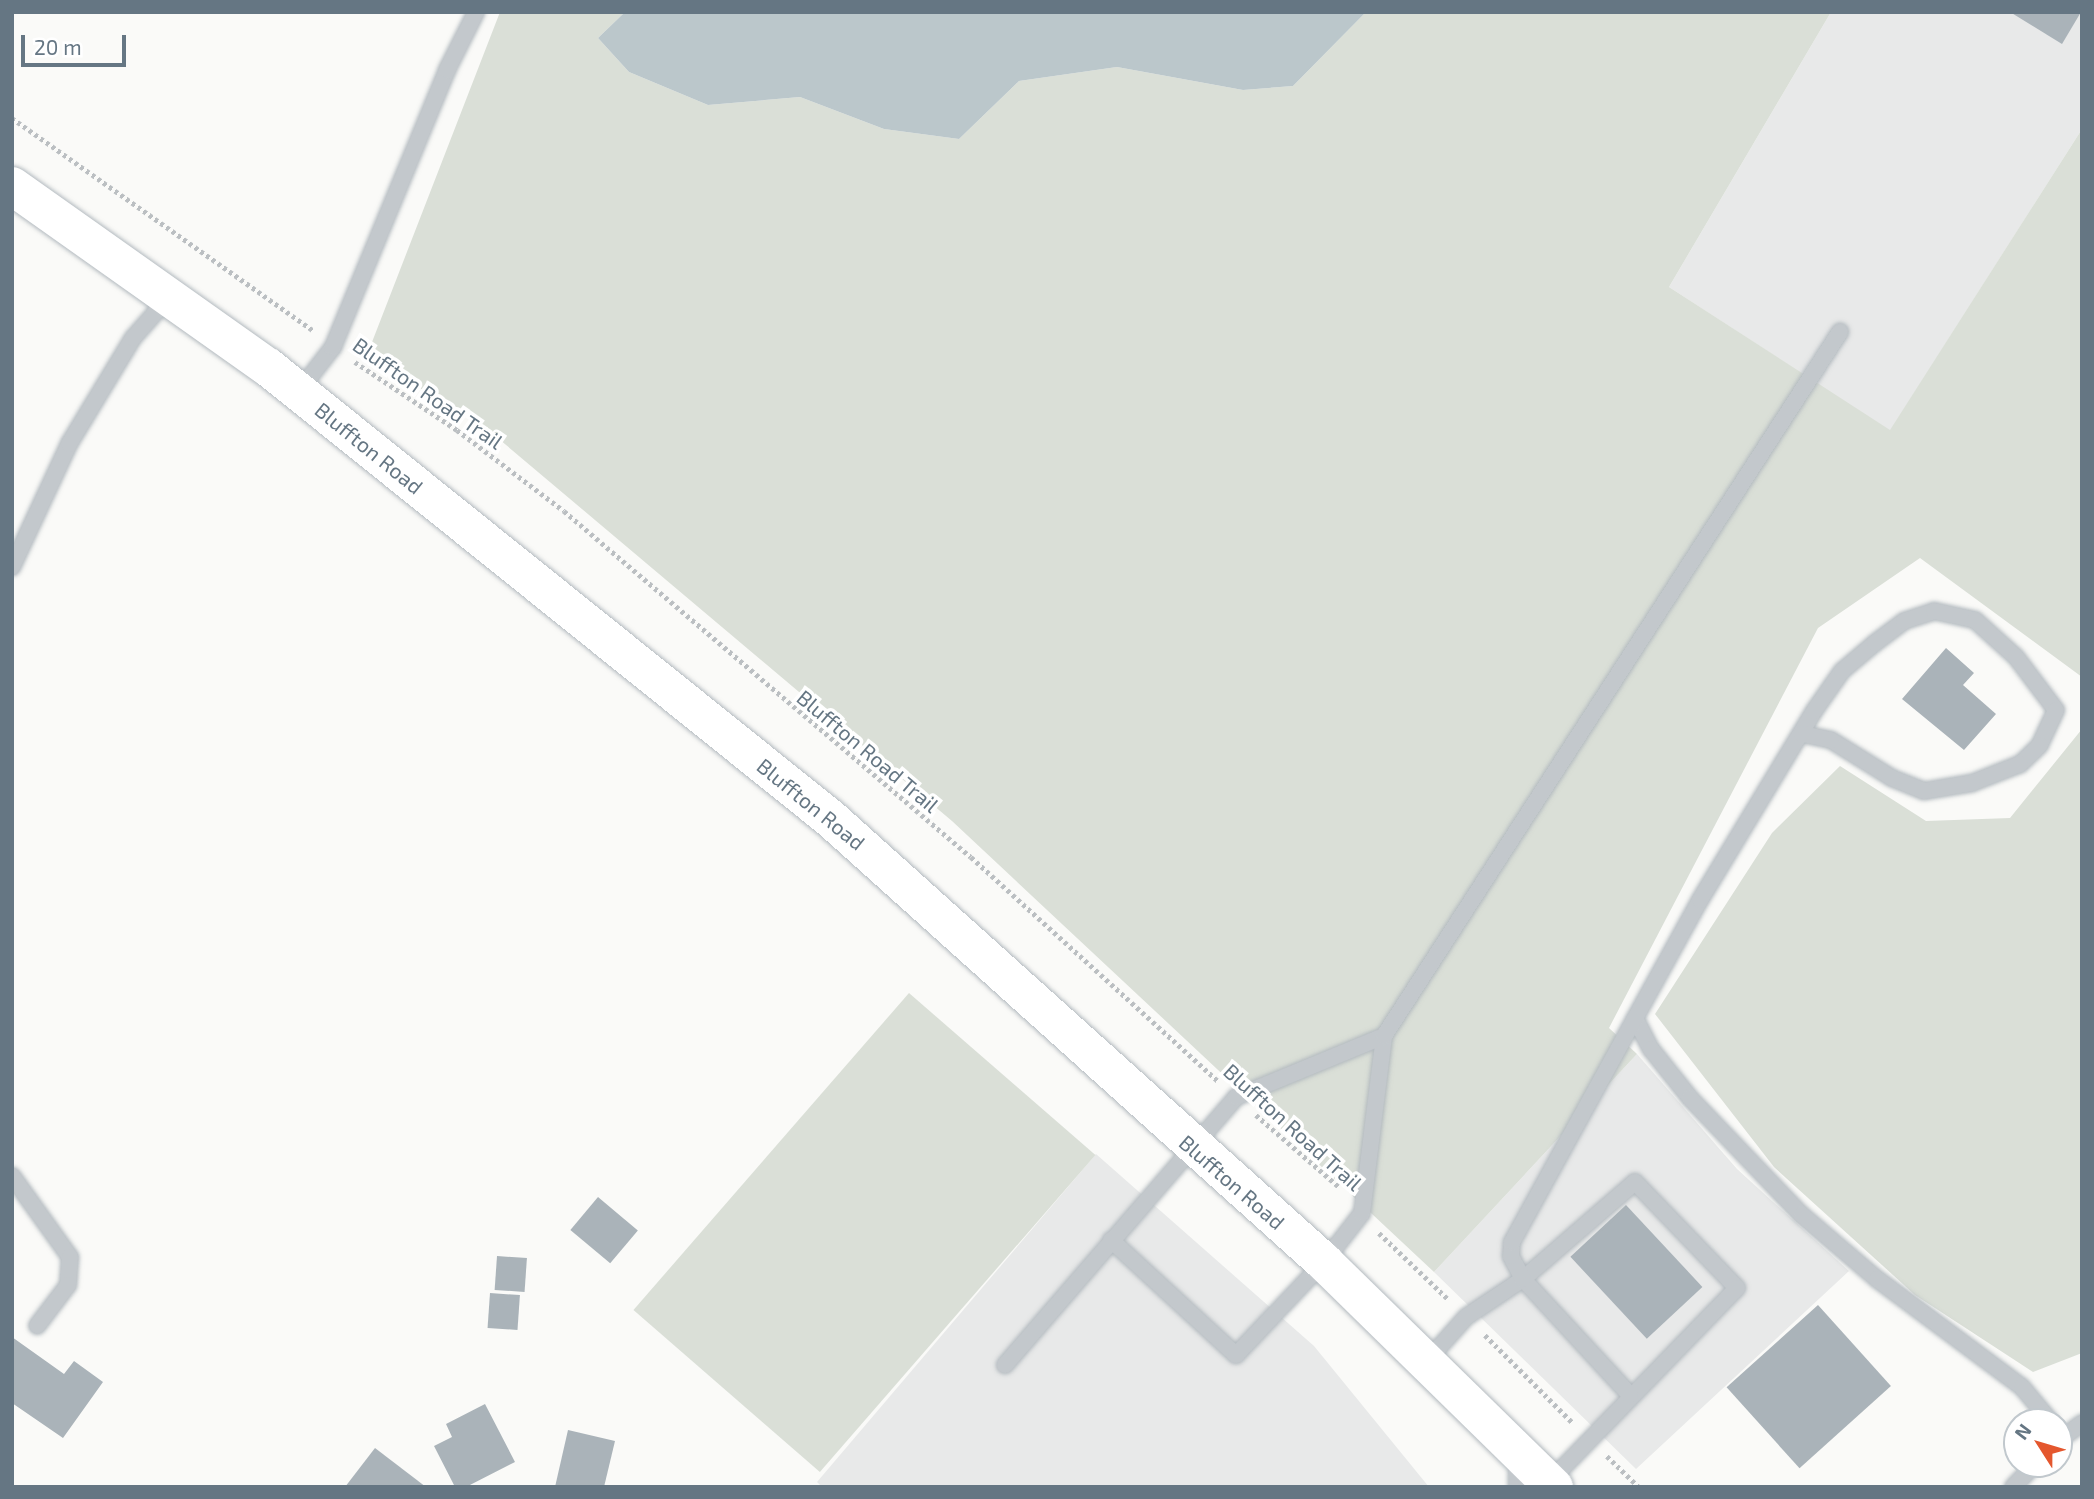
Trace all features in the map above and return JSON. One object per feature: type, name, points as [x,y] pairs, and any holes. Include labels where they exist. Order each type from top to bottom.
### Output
[{"type":"main road","name":"Bluffton Road","points":[[12,186],[170,296],[299,391],[862,845],[1191,1146],[1324,1262],[1517,1447],[1540,1485]]},
{"type":"lane","points":[[299,391],[333,347],[447,70],[476,12]]},
{"type":"lane","points":[[12,567],[69,444],[133,338],[170,296]]},
{"type":"lane","points":[[1111,1240],[1236,1355],[1324,1262],[1362,1213],[1384,1037],[1840,332]]},
{"type":"lane","points":[[1630,1395],[1523,1279],[1511,1256],[1512,1242],[1634,1018],[1801,734],[1842,671],[1905,621],[1934,611],[1975,620],[2017,657],[2056,710],[2040,745],[2020,764],[1972,783],[1924,791],[1892,778],[1831,740],[1801,734]]},
{"type":"lane","points":[[1634,1018],[1651,1049],[1690,1098],[1802,1215],[1877,1279],[2022,1387],[2039,1408]]},
{"type":"lane","points":[[1005,1365],[1236,1097],[1384,1037]]},
{"type":"lane","points":[[12,1176],[70,1257],[68,1286],[37,1326]]},
{"type":"lane","points":[[1427,1360],[1466,1317],[1523,1279],[1635,1182],[1737,1288],[1540,1485]]},
{"type":"path","name":"Bluffton Road Trail","points":[[12,118],[298,317],[333,347],[457,430],[564,511],[971,857],[1348,1195],[1362,1213],[1639,1487]]},
{"type":"shaded area","points":[[500,12],[625,12],[598,38],[629,72],[708,105],[800,97],[884,129],[959,139],[1019,81],[1117,67],[1243,90],[1293,86],[1366,12],[1831,12],[1669,287],[1890,430],[2082,129],[2082,677],[1920,558],[1818,628],[1609,1028],[1637,1054],[1434,1272],[952,821],[493,434],[367,355]]},
{"type":"shaded area","points":[[625,12],[1366,12],[1293,86],[1243,90],[1117,67],[1019,81],[959,139],[884,129],[800,97],[708,105],[629,72],[598,38]]},
{"type":"shaded area","points":[[1831,12],[2082,12],[2082,129],[1890,431],[1669,287]]},
{"type":"shaded area","points":[[2082,729],[2082,1353],[2033,1372],[1915,1295],[1774,1167],[1655,1014],[1772,833],[1840,766],[1926,821],[2010,818]]},
{"type":"shaded area","points":[[909,993],[1095,1155],[820,1472],[633,1310]]},
{"type":"shaded area","points":[[1637,1054],[1737,1169],[1849,1271],[1636,1469],[1434,1272]]},
{"type":"shaded area","points":[[1096,1154],[1314,1346],[1429,1487],[822,1487],[817,1482]]},
{"type":"building","points":[[2010,12],[2081,12],[2062,44]]},
{"type":"building","points":[[1946,648],[1974,673],[1963,685],[1996,714],[1964,750],[1902,699]]},
{"type":"building","points":[[598,1197],[638,1230],[610,1263],[570,1230]]},
{"type":"building","points":[[1626,1205],[1702,1287],[1647,1339],[1570,1257]]},
{"type":"building","points":[[497,1256],[527,1258],[525,1292],[495,1290]]},
{"type":"building","points":[[490,1293],[520,1295],[517,1330],[488,1328]]},
{"type":"building","points":[[1818,1305],[1891,1386],[1800,1468],[1727,1387]]},
{"type":"building","points":[[12,1337],[64,1374],[74,1361],[103,1382],[63,1438],[12,1403]]},
{"type":"building","points":[[485,1404],[515,1462],[466,1487],[455,1487],[434,1446],[452,1437],[446,1424]]},
{"type":"building","points":[[568,1430],[615,1441],[604,1487],[555,1487]]},
{"type":"building","points":[[375,1448],[426,1487],[345,1487]]}]
